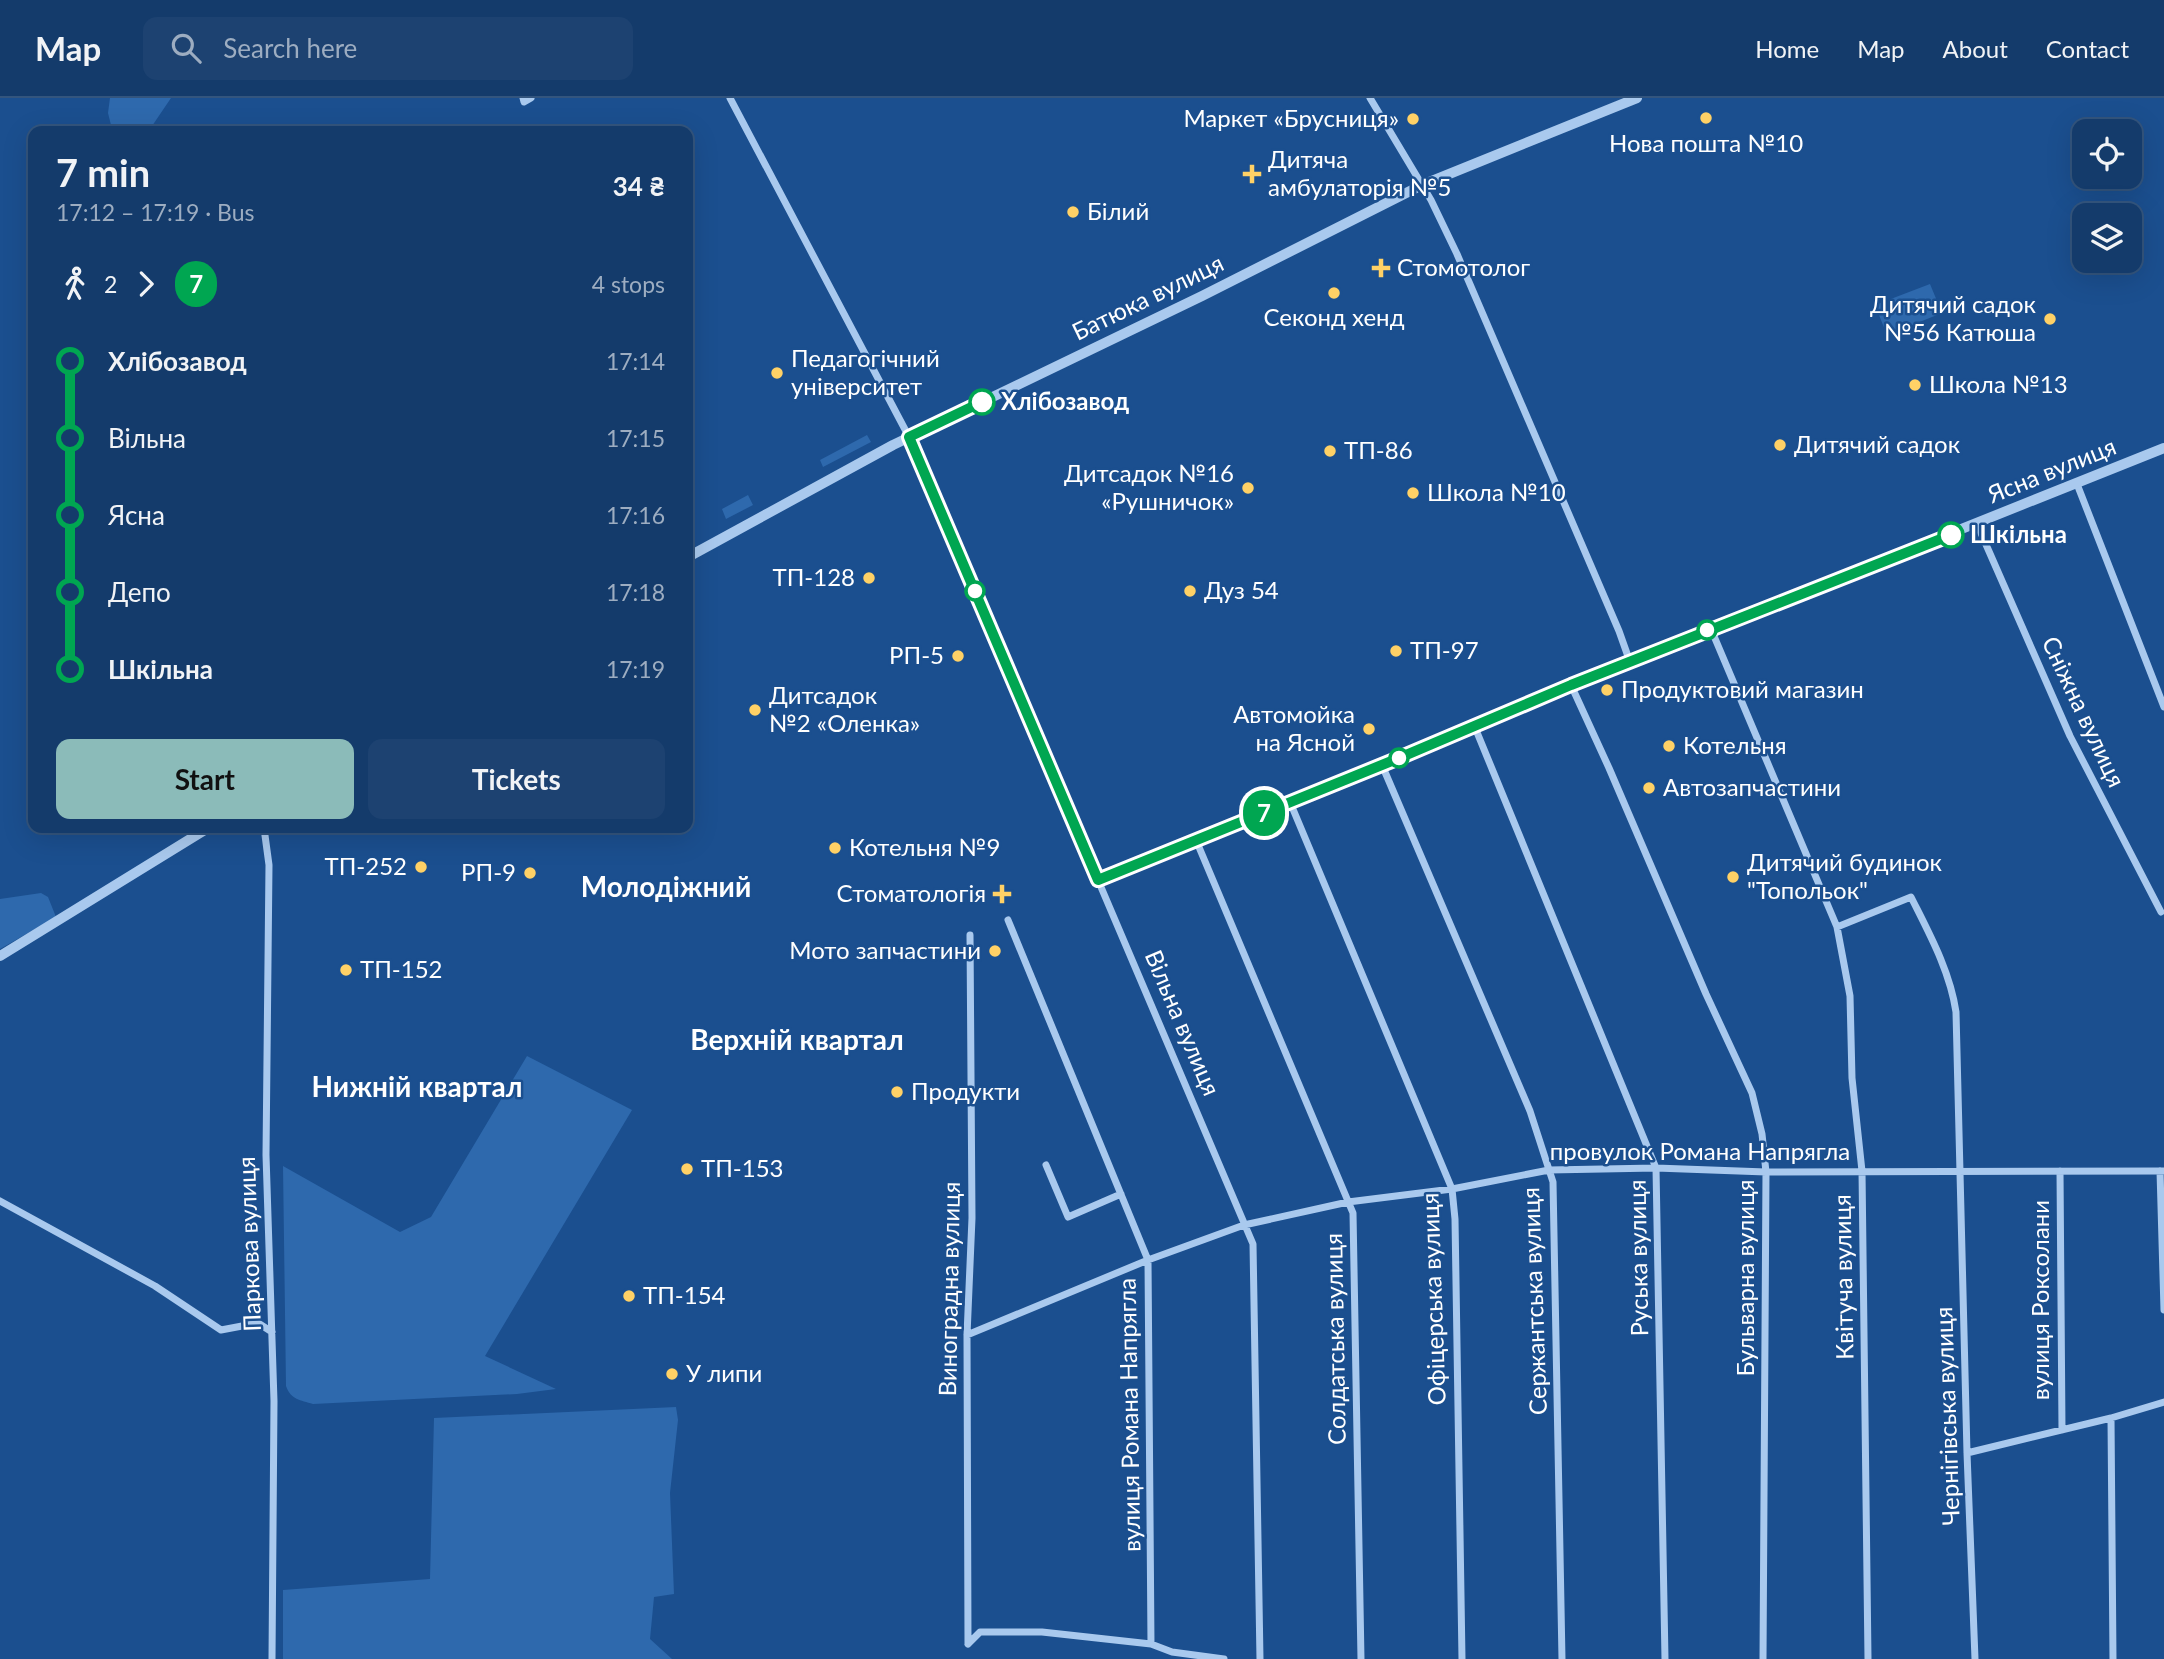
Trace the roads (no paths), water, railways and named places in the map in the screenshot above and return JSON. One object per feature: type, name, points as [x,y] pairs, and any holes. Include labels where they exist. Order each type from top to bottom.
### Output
[{"type":"street","points":[[730,98],[909,437]]},
{"type":"street","points":[[1370,98],[1431,200],[1457,254],[1630,662]]},
{"type":"street","name":"Батюка вулиця","points":[[693,554],[909,437],[1422,185],[1637,98]]},
{"type":"street","name":"Вільна вулиця","points":[[909,437],[1253,1244],[1260,1659]]},
{"type":"street","name":"Ясна вулиця","points":[[1098,880],[1571,685],[2164,449]]},
{"type":"street","points":[[2077,484],[2164,707]]},
{"type":"street","name":"Сніжна вулиця","points":[[1977,524],[2070,736],[2161,912]]},
{"type":"street","name":"Квітуча вулиця","points":[[1711,629],[1837,927],[1850,996],[1852,1078],[1862,1171],[1868,1659]]},
{"type":"street","name":"Бульварна вулиця","points":[[1571,685],[1752,1093],[1762,1134],[1766,1172],[1763,1659]]},
{"type":"street","name":"Руська вулиця","points":[[1474,725],[1656,1168],[1665,1659]]},
{"type":"street","name":"Сержантська вулиця","points":[[1382,765],[1530,1111],[1553,1182],[1562,1659]]},
{"type":"street","name":"Офіцерська вулиця","points":[[1290,802],[1452,1189],[1455,1219],[1462,1659]]},
{"type":"street","points":[[0,956],[200,833]]},
{"type":"street","name":"Паркова вулиця","points":[[265,833],[269,865],[266,1155],[274,1401],[272,1659]]},
{"type":"street","name":"Солдатська вулиця","points":[[1196,841],[1353,1213],[1361,1659]]},
{"type":"street","name":"Чернігівська вулиця","points":[[1837,927],[1911,897],[1928,929],[1953,992],[1975,1659]]},
{"type":"street","name":"вулиця Романа Напрягла","points":[[1008,919],[1148,1260],[1151,1644]]},
{"type":"street","name":"Виноградна вулиця","points":[[970,935],[972,1218],[967,1335],[968,1644],[980,1632],[1042,1632],[1151,1644]]},
{"type":"street","points":[[1046,1166],[1069,1217],[1121,1194]]},
{"type":"street","name":"провулок Романа Напрягла","points":[[967,1335],[1148,1260],[1244,1225],[1348,1202],[1452,1189],[1549,1170],[1656,1168],[1766,1172],[2162,1171]]},
{"type":"street","name":"вулиця Роксолани","points":[[2060,1171],[2062,1430]]},
{"type":"street","points":[[2162,1171],[2164,1310]]},
{"type":"street","points":[[0,1201],[155,1286],[222,1331],[258,1323],[272,1332]]},
{"type":"street","points":[[1967,1453],[2111,1418],[2164,1402]]},
{"type":"street","points":[[2111,1418],[2113,1659]]},
{"type":"street","points":[[1151,1644],[1172,1652],[1224,1659]]},
{"type":"place","name":"Нова пошта №10","points":[[1706,118]]},
{"type":"place","name":"Маркет «Брусниця»","points":[[1413,119]]},
{"type":"place","name":"Дитяча амбулаторія №5","points":[[1252,174]]},
{"type":"place","name":"Білий","points":[[1073,212]]},
{"type":"place","name":"Стомотолог","points":[[1381,268]]},
{"type":"place","name":"Секонд хенд","points":[[1334,293]]},
{"type":"place","name":"Дитячий садок №56 Катюша","points":[[2050,319]]},
{"type":"place","name":"Педагогічний університет","points":[[777,373]]},
{"type":"place","name":"Школа №13","points":[[1915,385]]},
{"type":"place","name":"Хлібозавод","points":[[982,402]]},
{"type":"place","name":"Дитячий садок","points":[[1780,445]]},
{"type":"place","name":"ТП-86","points":[[1330,451]]},
{"type":"place","name":"Дитсадок №16 «Рушничок»","points":[[1248,488]]},
{"type":"place","name":"Школа №10","points":[[1413,493]]},
{"type":"place","name":"Шкільна","points":[[1951,535]]},
{"type":"place","name":"ТП-128","points":[[869,578]]},
{"type":"place","name":"Дуз 54","points":[[1190,591]]},
{"type":"place","name":"ТП-97","points":[[1396,651]]},
{"type":"place","name":"РП-5","points":[[958,656]]},
{"type":"place","name":"Продуктовий магазин","points":[[1607,690]]},
{"type":"place","name":"Дитсадок №2 «Оленка»","points":[[755,710]]},
{"type":"place","name":"Автомойка на Ясной","points":[[1369,729]]},
{"type":"place","name":"Котельня","points":[[1669,746]]},
{"type":"place","name":"Автозапчастини","points":[[1649,788]]},
{"type":"place","name":"Котельня №9","points":[[835,848]]},
{"type":"place","name":"ТП-252","points":[[421,867]]},
{"type":"place","name":"РП-9","points":[[530,873]]},
{"type":"place","name":"Дитячий будинок \"Топольок\"","points":[[1733,877]]},
{"type":"place","name":"Стоматологія","points":[[1002,894]]},
{"type":"place","name":"Мото запчастини","points":[[995,951]]},
{"type":"place","name":"ТП-152","points":[[346,970]]},
{"type":"place","name":"Продукти","points":[[897,1092]]},
{"type":"place","name":"ТП-153","points":[[687,1169]]},
{"type":"place","name":"ТП-154","points":[[629,1296]]},
{"type":"place","name":"У липи","points":[[672,1374]]},
{"type":"district","name":"Молодіжний","points":[[666,887]]},
{"type":"district","name":"Верхній квартал","points":[[797,1040]]},
{"type":"district","name":"Нижній квартал","points":[[417,1087]]}]
